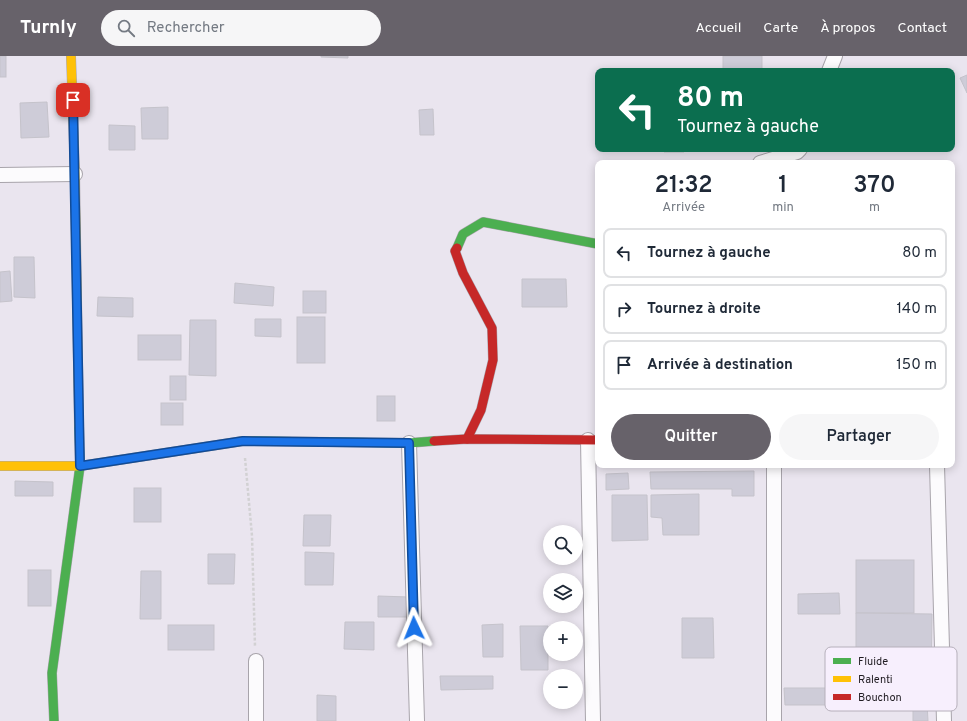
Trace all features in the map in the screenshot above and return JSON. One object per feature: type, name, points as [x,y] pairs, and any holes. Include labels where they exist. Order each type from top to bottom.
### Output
[{"type":"street","points":[[54,721],[52,673],[80,466],[75,174],[71,56]]},
{"type":"street","points":[[830,68],[835,56]]},
{"type":"street","points":[[770,160],[797,152]]},
{"type":"street","points":[[0,175],[75,174]]},
{"type":"street","points":[[467,439],[481,410],[493,360],[492,328],[463,273],[455,251],[463,234],[482,222],[595,243]]},
{"type":"street","points":[[0,466],[80,466],[243,441],[409,443],[467,439],[593,440],[593,721]]},
{"type":"street","points":[[409,443],[417,721]]},
{"type":"street","points":[[774,468],[774,721]]},
{"type":"street","points":[[937,468],[942,647]]},
{"type":"street","points":[[256,661],[256,721]]},
{"type":"street","points":[[944,711],[944,721]]},
{"type":"path","points":[[243,441],[252,536],[256,661]]},
{"type":"building","points":[[0,56],[6,56],[6,77],[0,77]]},
{"type":"building","points":[[348,56],[348,58],[321,57]]},
{"type":"building","points":[[723,56],[762,56],[762,68],[723,68]]},
{"type":"building","points":[[967,75],[967,93],[960,78]]},
{"type":"building","points":[[47,102],[49,137],[21,138],[20,103]]},
{"type":"building","points":[[168,107],[168,139],[142,139],[141,108]]},
{"type":"building","points":[[433,109],[434,135],[420,135],[419,110]]},
{"type":"building","points":[[109,125],[135,126],[135,150],[109,150]]},
{"type":"building","points":[[14,257],[34,257],[35,298],[14,297]]},
{"type":"building","points":[[10,271],[12,301],[0,302],[0,272]]},
{"type":"building","points":[[522,279],[566,279],[567,307],[522,307]]},
{"type":"building","points":[[235,283],[274,287],[273,306],[234,303]]},
{"type":"building","points":[[303,291],[326,291],[326,313],[303,313]]},
{"type":"building","points":[[98,297],[133,298],[133,317],[97,316]]},
{"type":"building","points":[[297,317],[325,317],[325,363],[297,363]]},
{"type":"building","points":[[255,319],[281,319],[281,337],[255,336]]},
{"type":"building","points":[[190,320],[216,320],[216,376],[189,375]]},
{"type":"building","points":[[138,335],[181,335],[181,360],[138,360]]},
{"type":"building","points":[[170,376],[186,376],[186,400],[170,400]]},
{"type":"building","points":[[377,396],[395,396],[395,421],[377,421]]},
{"type":"building","points":[[161,403],[183,403],[183,425],[161,425]]},
{"type":"building","points":[[754,471],[754,496],[732,496],[732,489],[651,489],[650,472]]},
{"type":"building","points":[[628,473],[629,489],[606,490],[606,474]]},
{"type":"building","points":[[15,481],[53,482],[53,496],[15,496]]},
{"type":"building","points":[[134,488],[161,488],[161,522],[134,522]]},
{"type":"building","points":[[699,494],[699,535],[663,535],[662,518],[651,517],[651,495]]},
{"type":"building","points":[[612,495],[647,495],[648,540],[612,541]]},
{"type":"building","points":[[304,515],[331,515],[330,546],[303,546]]},
{"type":"building","points":[[305,552],[334,553],[333,585],[305,585]]},
{"type":"building","points":[[208,554],[235,554],[234,584],[208,584]]},
{"type":"building","points":[[856,560],[914,560],[914,613],[856,613]]},
{"type":"building","points":[[28,570],[51,570],[51,606],[28,606]]},
{"type":"building","points":[[141,571],[161,571],[161,619],[140,619]]},
{"type":"building","points":[[839,593],[840,614],[798,614],[798,594]]},
{"type":"building","points":[[378,596],[409,597],[409,617],[378,617]]},
{"type":"building","points":[[856,613],[932,614],[932,647],[856,647]]},
{"type":"building","points":[[682,618],[713,618],[714,658],[682,658]]},
{"type":"building","points":[[345,622],[374,622],[374,650],[344,649]]},
{"type":"building","points":[[503,624],[503,657],[483,657],[482,625]]},
{"type":"building","points":[[168,625],[214,625],[214,650],[168,650]]},
{"type":"building","points":[[520,626],[543,626],[543,661],[548,661],[548,669],[521,670]]},
{"type":"building","points":[[440,676],[493,676],[493,689],[441,690]]},
{"type":"building","points":[[784,688],[825,688],[825,705],[785,705]]},
{"type":"building","points":[[317,695],[336,696],[336,721],[317,721]]},
{"type":"building","points":[[913,711],[927,711],[928,721],[913,721]]},
{"type":"traffic: fast","points":[[457,248],[463,234],[483,222],[595,243]]},
{"type":"traffic: fast","points":[[54,721],[52,673],[80,466],[79,426]]},
{"type":"traffic: fast","points":[[253,441],[409,443],[434,441]]},
{"type":"traffic: slow","points":[[71,56],[75,174],[79,426]]},
{"type":"traffic: slow","points":[[0,466],[80,466],[243,441],[253,441]]},
{"type":"traffic: jam","points":[[457,248],[455,251],[463,273],[492,328],[493,360],[481,410],[467,439]]},
{"type":"traffic: jam","points":[[434,441],[467,439],[595,440]]},
{"type":"route","points":[[73,100],[80,466],[243,441],[409,443],[414,628]]}]
